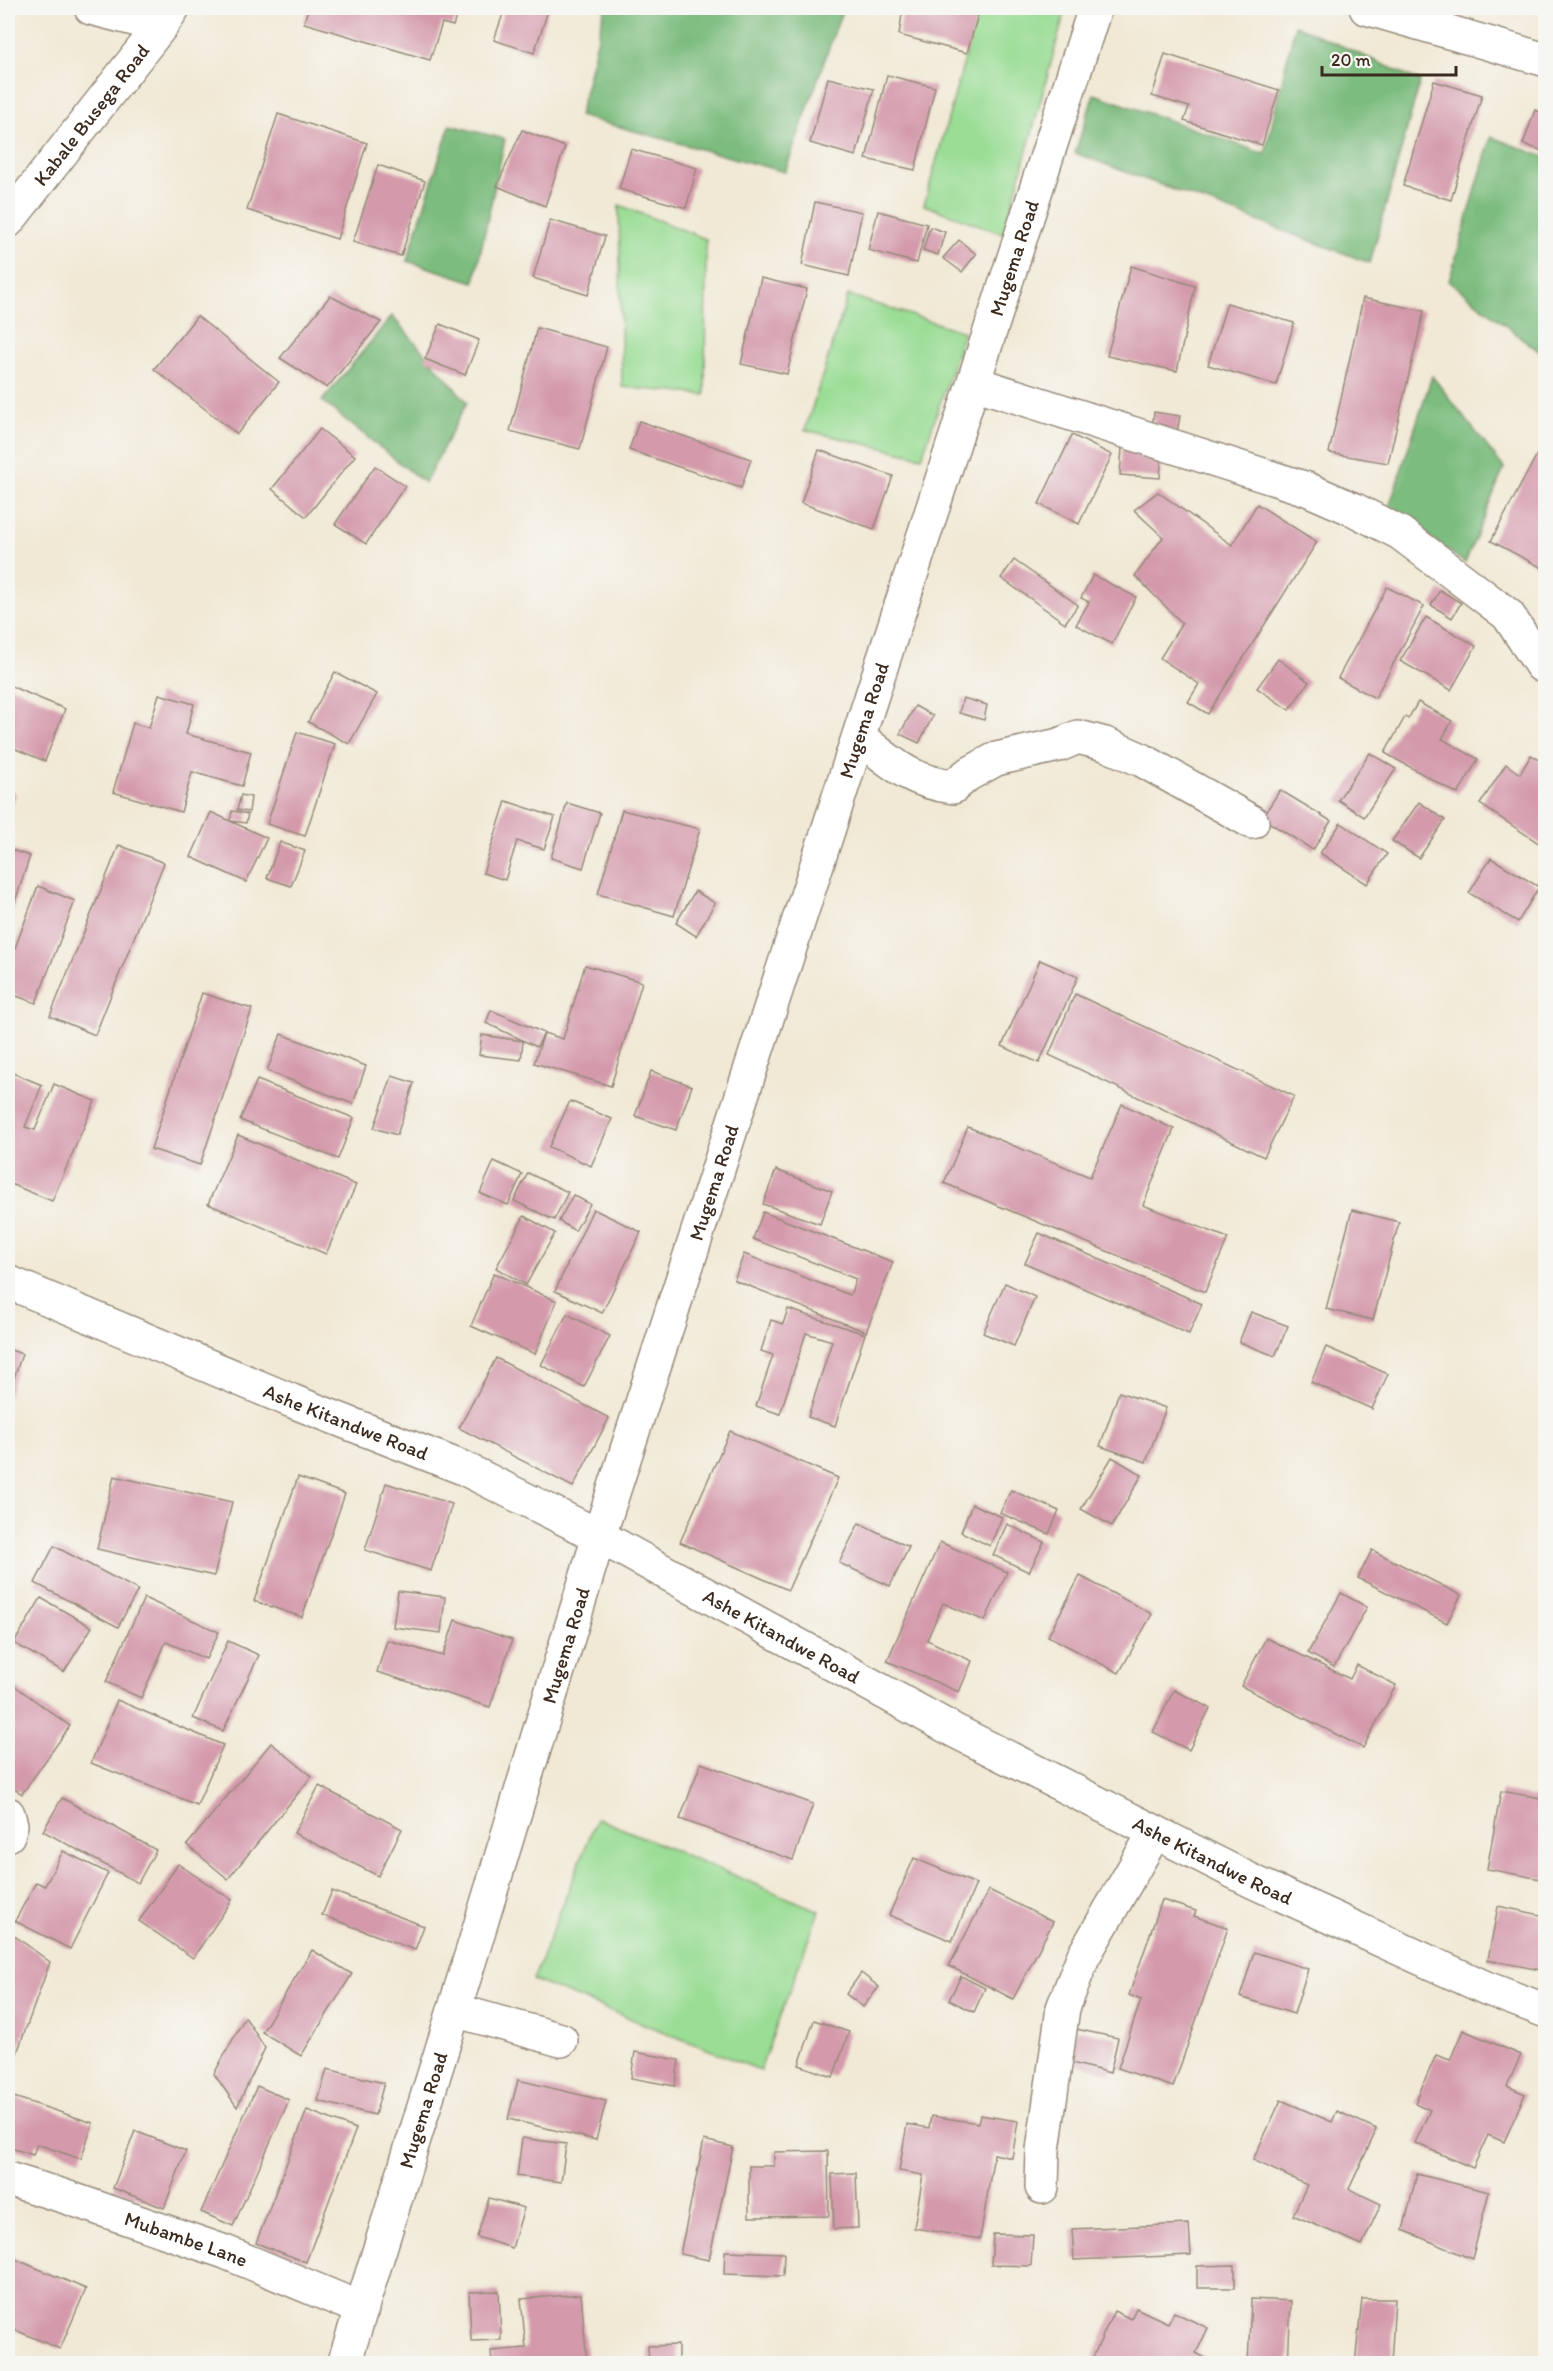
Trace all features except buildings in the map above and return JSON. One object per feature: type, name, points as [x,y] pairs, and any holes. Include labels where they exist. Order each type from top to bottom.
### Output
[{"type":"street","points":[[91,8],[167,16]]},
{"type":"street","name":"Mugema Road","points":[[344,2364],[599,1536],[1095,8]]},
{"type":"street","points":[[1366,8],[1545,60]]},
{"type":"street","name":"Kabale Busega Road","points":[[8,221],[167,16]]},
{"type":"street","points":[[974,383],[1307,489],[1355,510],[1400,533],[1508,615],[1541,665]]},
{"type":"street","points":[[859,737],[908,775],[936,785],[953,787],[967,775],[996,759],[1059,745],[1078,737],[1105,744],[1142,760],[1252,822]]},
{"type":"street","name":"Ashe Kitandwe Road","points":[[8,1282],[292,1401],[463,1468],[599,1536],[945,1726],[1254,1882],[1475,1983],[1545,2012]]},
{"type":"street","points":[[8,1815],[11,1825],[8,1835]]},
{"type":"street","points":[[1042,2187],[1043,2150],[1063,2008],[1083,1957],[1155,1832]]},
{"type":"street","points":[[454,2010],[561,2040]]},
{"type":"street","name":"Mubambe Lane","points":[[8,2179],[225,2252],[362,2309]]},
{"type":"green space","points":[[605,8],[843,8],[785,172],[579,116]]},
{"type":"green space","points":[[979,8],[1066,8],[1004,234],[924,205]]},
{"type":"green space","points":[[1295,25],[1420,81],[1370,263],[1075,153],[1094,94],[1265,154]]},
{"type":"green space","points":[[450,125],[505,139],[474,282],[407,261]]},
{"type":"green space","points":[[1491,137],[1545,157],[1545,356],[1449,281]]},
{"type":"green space","points":[[619,205],[706,239],[705,395],[622,387]]},
{"type":"green space","points":[[848,295],[964,332],[922,457],[805,430]]},
{"type":"green space","points":[[392,316],[467,402],[425,483],[322,401]]},
{"type":"green space","points":[[1432,376],[1504,468],[1465,563],[1389,507]]},
{"type":"green space","points":[[597,1818],[819,1911],[760,2070],[533,1980]]}]
